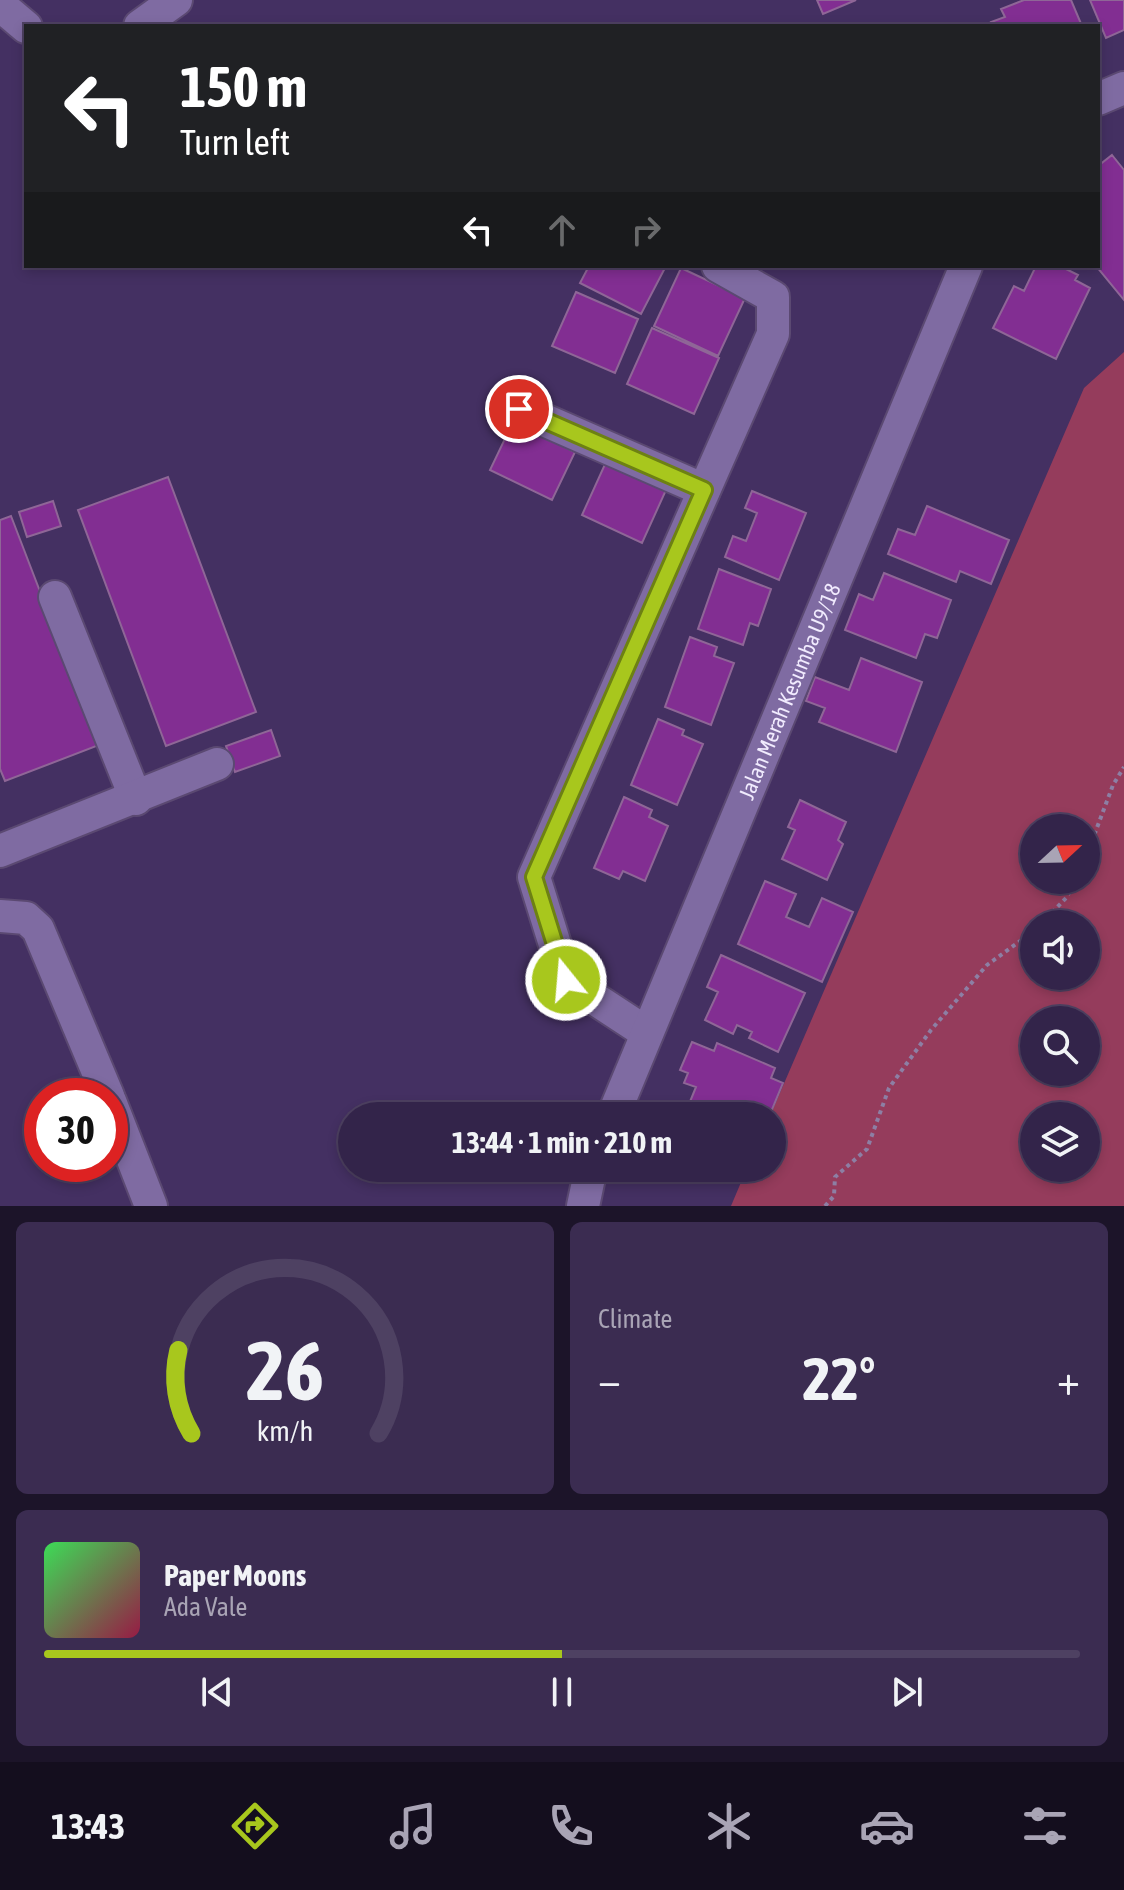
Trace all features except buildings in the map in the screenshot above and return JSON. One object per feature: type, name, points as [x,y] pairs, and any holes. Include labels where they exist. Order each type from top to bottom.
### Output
[{"type":"street","points":[[143,24],[176,0]]},
{"type":"street","points":[[0,5],[24,25]]},
{"type":"street","points":[[1100,98],[1124,88]]},
{"type":"street","points":[[647,1033],[566,980],[534,877],[773,334],[773,297],[722,268]]},
{"type":"street","name":"Jalan Merah Kesumba U9/18","points":[[619,1102],[965,268]]},
{"type":"street","points":[[519,409],[704,490]]},
{"type":"street","points":[[55,597],[136,799]]},
{"type":"street","points":[[0,851],[217,764]]},
{"type":"street","points":[[0,916],[26,918],[38,929],[100,1078]]},
{"type":"street","points":[[128,1147],[151,1206]]},
{"type":"street","points":[[583,1206],[588,1182]]},
{"type":"path","points":[[1100,820],[1113,785],[1124,767]]},
{"type":"path","points":[[1054,910],[1068,894]]},
{"type":"path","points":[[825,1206],[834,1196],[835,1177],[867,1149],[889,1088],[909,1059],[987,965],[1020,941]]},
{"type":"shaded area","points":[[1124,352],[1124,1206],[731,1206],[741,1182],[786,1182],[786,1102],[776,1102],[1084,388]]},
{"type":"route","points":[[519,409],[704,490],[534,877],[566,980]]}]
